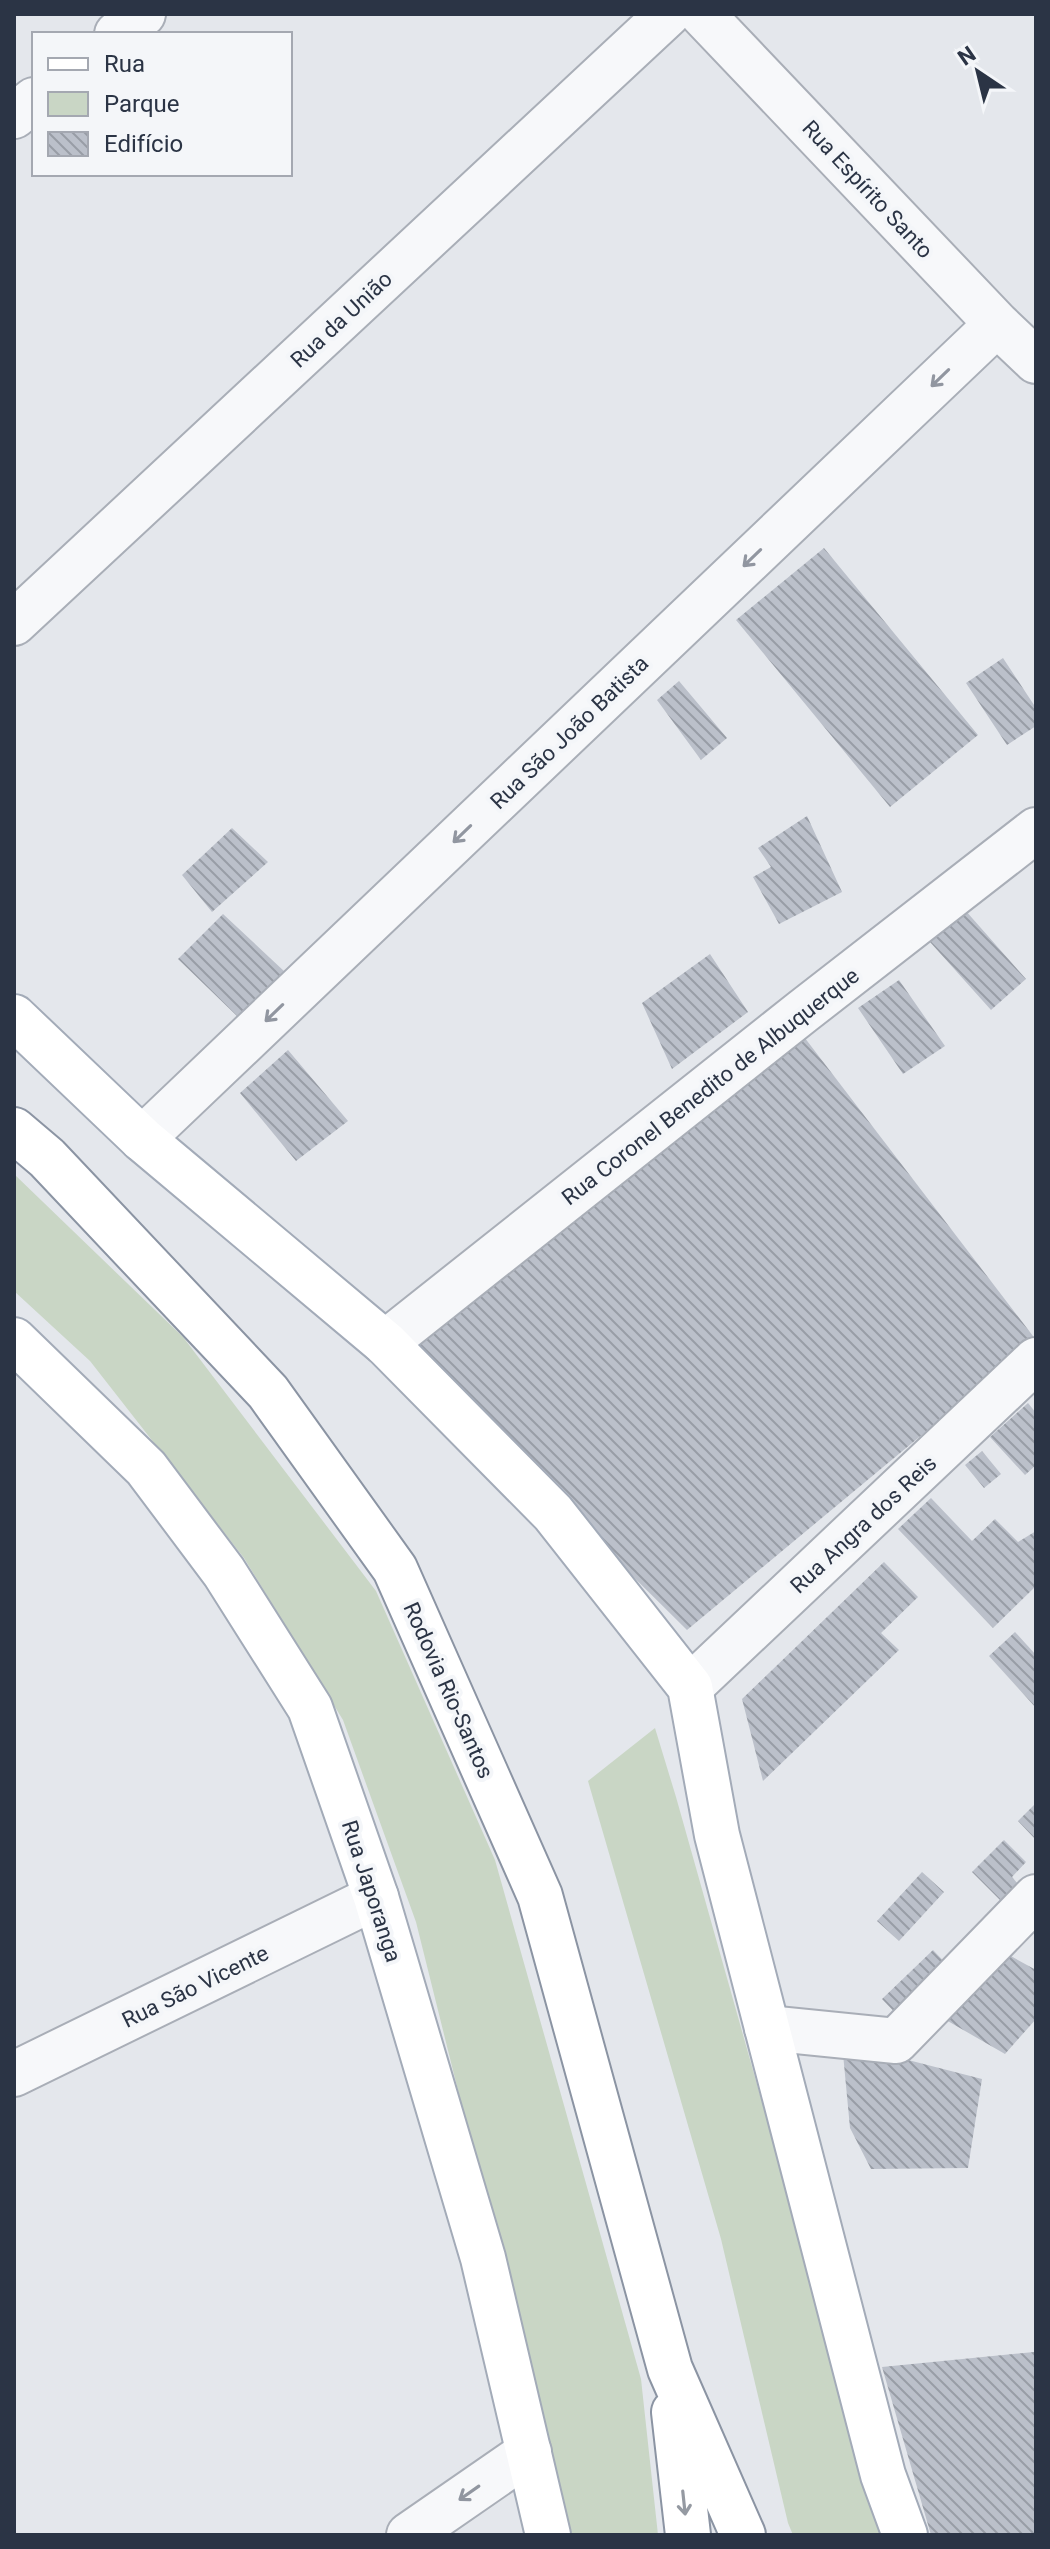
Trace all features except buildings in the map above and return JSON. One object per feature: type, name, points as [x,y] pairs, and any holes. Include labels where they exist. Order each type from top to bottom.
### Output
[{"type":"main road","points":[[14,1017],[142,1139],[385,1343],[553,1513],[690,1687],[717,1835],[883,2475],[905,2535]]},
{"type":"main road","name":"Rodovia Rio-Santos","points":[[14,1130],[47,1158],[268,1392],[395,1569],[540,1896],[670,2369],[743,2535]]},
{"type":"main road","name":"Rua Japoranga","points":[[14,1340],[146,1468],[224,1572],[310,1708],[376,1897],[483,2258],[546,2534]]},
{"type":"main road","name":"Rodovia Rio-Santos","points":[[670,2369],[688,2535]]},
{"type":"street","points":[[120,32],[143,14]]},
{"type":"street","name":"Rua da União","points":[[14,623],[668,14]]},
{"type":"street","name":"Rua Espírito Santo","points":[[702,14],[997,324],[1036,361]]},
{"type":"street","points":[[14,116],[32,102]]},
{"type":"street","name":"Rua São João Batista","points":[[142,1139],[997,324]]},
{"type":"street","name":"Rua Coronel Benedito de Albuquerque","points":[[385,1343],[1036,830]]},
{"type":"street","name":"Rua Angra dos Reis","points":[[690,1687],[1036,1360]]},
{"type":"street","name":"Rua São Vicente","points":[[14,2074],[376,1897]]},
{"type":"street","points":[[767,2028],[896,2041],[1036,1897]]},
{"type":"street","points":[[409,2535],[529,2452]]},
{"type":"green space","points":[[14,1174],[183,1337],[376,1591],[495,1860],[641,2379],[658,2535],[564,2535],[525,2359],[416,1922],[343,1720],[244,1558],[90,1361],[14,1291]]},
{"type":"green space","points":[[655,1728],[884,2535],[793,2535],[788,2523],[721,2239],[588,1781]]}]
